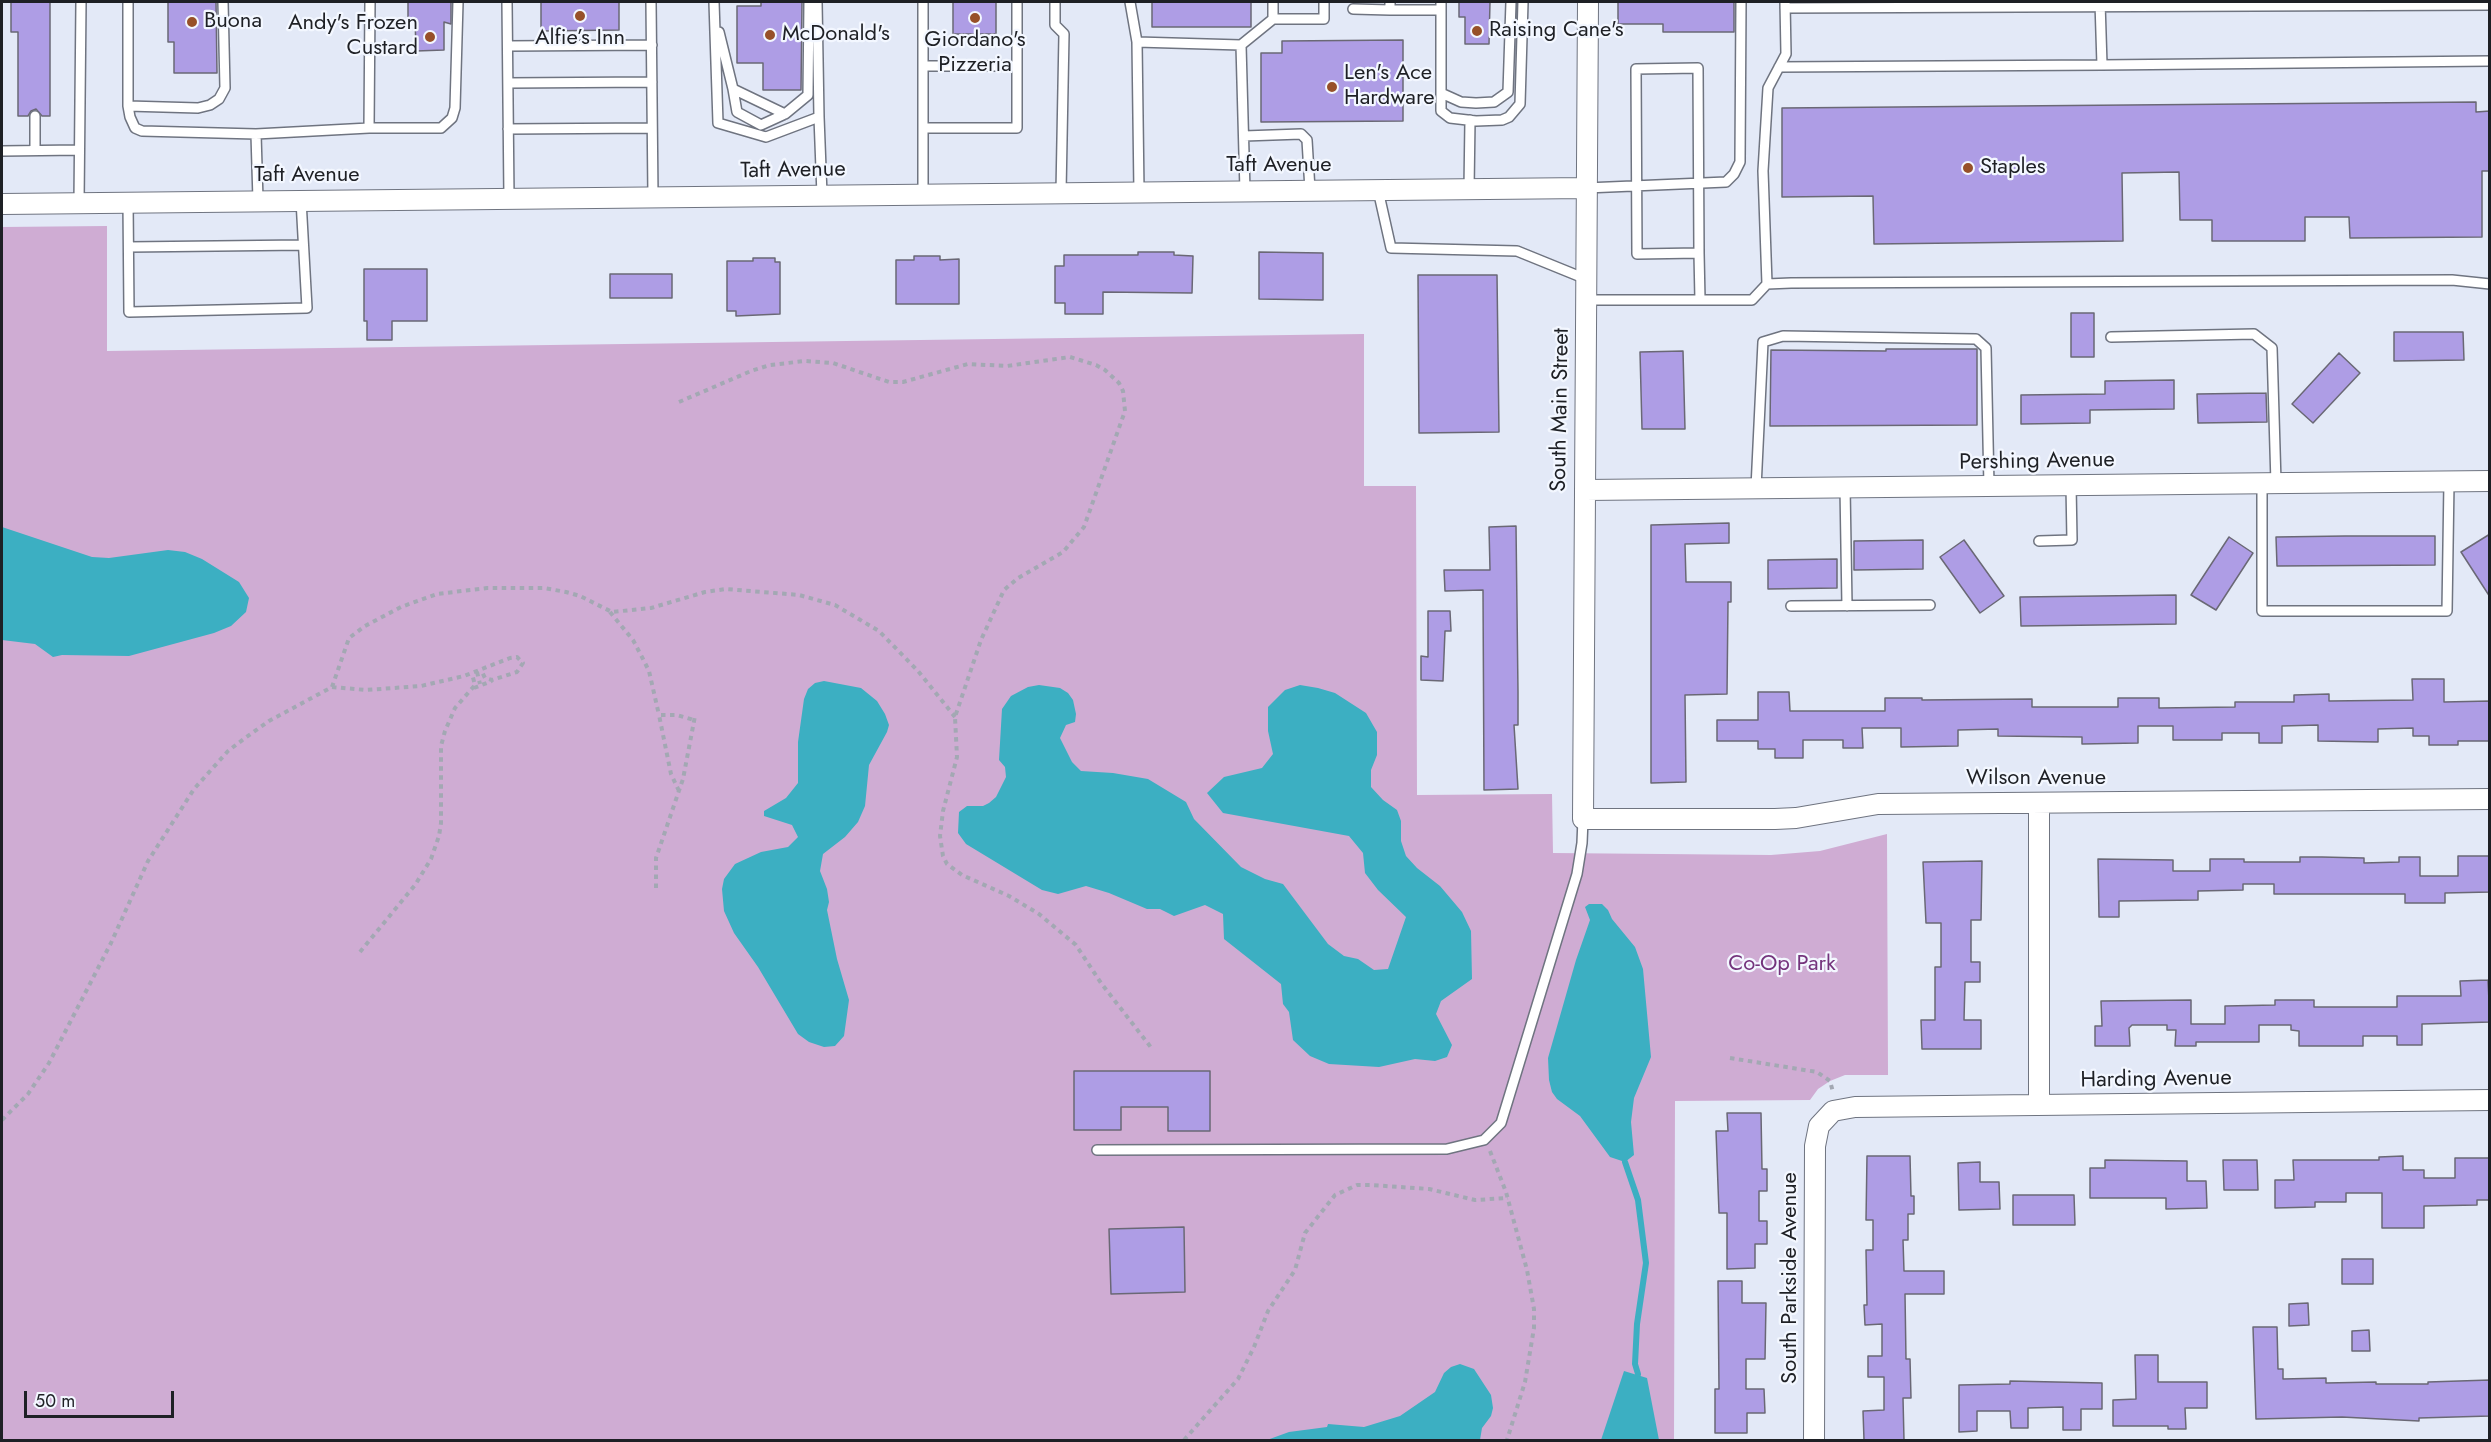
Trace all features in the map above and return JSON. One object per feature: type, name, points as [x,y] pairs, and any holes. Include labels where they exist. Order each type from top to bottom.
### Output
[{"type":"street","name":"South Main Street","points":[[1583,819],[1588,2]]},
{"type":"street","name":"Taft Avenue","points":[[2,204],[1586,188]]},
{"type":"street","name":"Pershing Avenue","points":[[1585,490],[2490,481]]},
{"type":"street","name":"Wilson Avenue","points":[[1583,819],[1796,818],[1878,804],[2490,799]]},
{"type":"street","points":[[2039,803],[2039,1105]]},
{"type":"street","name":"Harding Avenue","points":[[1829,1114],[1841,1108],[1855,1107],[2490,1101]]},
{"type":"street","name":"South Parkside Avenue","points":[[1814,1440],[1815,1146],[1819,1126],[1829,1114]]},
{"type":"lane","points":[[79,202],[81,2]]},
{"type":"lane","points":[[128,2],[128,106],[135,128],[142,131],[256,134],[369,128],[441,128],[452,118],[455,108],[458,2]]},
{"type":"lane","points":[[128,106],[198,108],[210,105],[219,99],[225,88],[223,2]]},
{"type":"lane","points":[[369,128],[370,2]]},
{"type":"lane","points":[[507,2],[508,198]]},
{"type":"lane","points":[[651,2],[653,197]]},
{"type":"lane","points":[[714,2],[718,123],[766,137],[819,117]]},
{"type":"lane","points":[[714,12],[737,112],[761,125],[785,114],[808,95],[809,2]]},
{"type":"lane","points":[[817,2],[822,195]]},
{"type":"lane","points":[[923,2],[923,193]]},
{"type":"lane","points":[[923,128],[1017,128],[1017,2]]},
{"type":"lane","points":[[1055,2],[1055,25],[1064,34],[1061,192]]},
{"type":"lane","points":[[1130,2],[1137,42],[1139,192]]},
{"type":"lane","points":[[1273,19],[1274,2]]},
{"type":"lane","points":[[1137,42],[1241,45],[1273,19],[1324,19],[1324,2]]},
{"type":"lane","points":[[1440,93],[1461,102],[1476,103],[1494,102],[1508,92],[1511,2]]},
{"type":"lane","points":[[1353,9],[1441,6],[1441,111],[1450,118],[1502,120],[1516,112],[1520,104],[1523,2]]},
{"type":"lane","points":[[1586,188],[1726,182],[1740,162],[1741,2]]},
{"type":"lane","points":[[1767,285],[1763,171],[1768,87],[1786,54],[1785,5],[2490,5]]},
{"type":"lane","points":[[2100,5],[2102,65]]},
{"type":"lane","points":[[508,46],[652,45]]},
{"type":"lane","points":[[1241,45],[1245,191]]},
{"type":"lane","points":[[1779,67],[2490,61]]},
{"type":"lane","points":[[923,66],[1017,66]]},
{"type":"lane","points":[[1699,254],[1637,254],[1636,69],[1698,69],[1700,300]]},
{"type":"lane","points":[[508,83],[652,82]]},
{"type":"lane","points":[[733,89],[785,114]]},
{"type":"lane","points":[[35,116],[35,150]]},
{"type":"lane","points":[[1469,189],[1470,120]]},
{"type":"lane","points":[[508,129],[652,128]]},
{"type":"lane","points":[[256,134],[258,200]]},
{"type":"lane","points":[[1244,136],[1300,134],[1308,140],[1310,190]]},
{"type":"lane","points":[[2,151],[79,150]]},
{"type":"lane","points":[[1378,190],[1391,248],[1517,251],[1586,279]]},
{"type":"lane","points":[[128,202],[129,312],[307,308],[301,200]]},
{"type":"lane","points":[[129,247],[303,245]]},
{"type":"lane","points":[[1586,300],[1752,300],[1767,285],[2428,280],[2490,284]]},
{"type":"lane","points":[[2111,337],[2254,334],[2272,348],[2269,483],[2262,611],[2447,611],[2449,482]]},
{"type":"lane","points":[[1756,488],[1763,342],[1783,336],[1976,339],[1986,348],[1989,486]]},
{"type":"lane","points":[[2039,541],[2072,540],[2072,485]]},
{"type":"lane","points":[[1845,488],[1847,606]]},
{"type":"lane","points":[[1791,606],[1930,605]]},
{"type":"lane","points":[[1097,1150],[1446,1149],[1484,1140],[1501,1123],[1577,874],[1583,819]]},
{"type":"path","points":[[679,402],[751,371],[770,365],[805,361],[833,363],[889,382],[903,382],[968,364],[1007,366],[1070,357],[1096,365],[1119,383],[1123,391],[1125,411],[1084,527],[1063,552],[1018,578],[1000,596],[969,673],[955,717],[957,757],[940,823],[941,847],[947,864],[962,875],[1009,896],[1039,914],[1076,945],[1101,983],[1153,1050]]},
{"type":"path","points":[[332,687],[345,645],[354,633],[401,607],[437,594],[487,588],[544,588],[580,596],[609,611],[633,640],[643,659],[649,671],[671,774],[679,792]]},
{"type":"path","points":[[609,611],[641,610],[669,604],[705,592],[726,589],[769,591],[816,599],[851,613],[886,638],[918,671],[955,717]]},
{"type":"path","points":[[2,1120],[28,1094],[49,1063],[78,1009],[148,861],[194,789],[228,751],[278,716],[332,687],[366,690],[394,689],[435,683],[476,672],[510,658],[521,660],[522,668],[517,672],[471,689]]},
{"type":"path","points":[[476,672],[492,680]]},
{"type":"path","points":[[476,672],[480,684]]},
{"type":"path","points":[[360,952],[415,885],[431,859],[441,823],[441,746],[445,730],[459,700],[475,685],[476,672]]},
{"type":"path","points":[[656,888],[656,858],[679,792],[695,718],[658,715]]},
{"type":"path","points":[[1730,1058],[1817,1072],[1825,1076],[1832,1086],[1829,1114]]},
{"type":"path","points":[[1484,1140],[1501,1174],[1531,1288],[1534,1328],[1525,1382],[1507,1440]]},
{"type":"path","points":[[1184,1440],[1238,1379],[1268,1311],[1295,1270],[1305,1233],[1335,1195],[1357,1185],[1371,1185],[1429,1189],[1475,1200],[1508,1198]]},
{"type":"green space","name":"Co-Op Park","points":[[107,226],[107,351],[1364,334],[1364,486],[1416,486],[1417,795],[1552,794],[1553,853],[1771,855],[1820,851],[1887,834],[1888,1075],[1845,1075],[1818,1089],[1810,1100],[1675,1101],[1674,1440],[2,1440],[2,227]]},
{"type":"water","points":[[2,527],[92,557],[109,558],[168,550],[185,552],[202,559],[239,582],[249,598],[246,612],[231,626],[214,633],[129,656],[62,655],[53,657],[35,644],[2,640]]},
{"type":"water","points":[[824,681],[861,688],[877,701],[889,725],[869,765],[865,806],[858,822],[845,837],[823,854],[820,871],[827,889],[829,902],[827,910],[837,959],[849,1000],[844,1036],[835,1046],[824,1047],[809,1042],[798,1034],[758,967],[734,933],[724,911],[722,889],[724,879],[735,864],[761,852],[788,847],[798,837],[792,825],[764,816],[764,811],[786,798],[798,783],[798,742],[804,699],[808,689],[815,683]]},
{"type":"water","points":[[1039,685],[1060,688],[1073,700],[1075,722],[1066,725],[1060,738],[1072,762],[1081,771],[1113,773],[1148,779],[1186,802],[1194,819],[1241,867],[1265,879],[1283,884],[1328,944],[1344,956],[1358,959],[1374,970],[1388,969],[1406,917],[1378,890],[1365,873],[1363,853],[1349,836],[1223,813],[1207,793],[1224,777],[1262,768],[1273,754],[1268,731],[1268,707],[1285,690],[1300,685],[1318,688],[1335,693],[1366,713],[1377,732],[1377,755],[1371,770],[1371,787],[1397,810],[1401,821],[1401,841],[1406,856],[1440,886],[1462,912],[1471,931],[1472,979],[1441,1001],[1436,1014],[1452,1045],[1447,1057],[1435,1061],[1415,1059],[1379,1067],[1329,1064],[1310,1056],[1293,1040],[1289,1012],[1283,1004],[1281,984],[1224,939],[1223,914],[1205,905],[1174,916],[1160,909],[1147,909],[1086,886],[1058,894],[1042,890],[966,844],[958,833],[959,812],[967,806],[983,806],[989,803],[996,797],[1006,777],[1005,767],[999,760],[1002,709],[1011,696],[1028,687]]},
{"type":"water","points":[[1589,904],[1602,904],[1608,910],[1612,919],[1635,947],[1643,969],[1651,1057],[1634,1098],[1631,1122],[1634,1155],[1625,1162],[1610,1157],[1580,1116],[1557,1099],[1552,1092],[1549,1080],[1548,1058],[1590,920],[1585,907]]},
{"type":"water","points":[[1460,1364],[1474,1369],[1491,1395],[1493,1408],[1491,1416],[1482,1428],[1480,1440],[1267,1440],[1289,1432],[1327,1427],[1328,1424],[1364,1427],[1400,1416],[1435,1392],[1444,1373]]},
{"type":"water","points":[[1624,1371],[1647,1378],[1659,1440],[1601,1440]]},
{"type":"building","points":[[11,2],[50,2],[50,116],[42,116],[36,109],[28,116],[18,116],[18,32],[11,32]]},
{"type":"building","name":"Buona","points":[[168,2],[216,2],[217,73],[174,73],[174,42],[168,42]]},
{"type":"building","name":"Andy's Frozen Custard","points":[[408,2],[451,2],[451,24],[444,22],[444,50],[416,51],[415,18],[408,18]]},
{"type":"building","name":"Alfie’s Inn","points":[[541,2],[619,2],[619,30],[541,31]]},
{"type":"building","name":"McDonald's","points":[[761,2],[802,2],[801,90],[763,90],[763,63],[737,63],[737,6],[761,6]]},
{"type":"building","name":"Giordano's Pizzeria","points":[[953,2],[996,2],[996,34],[953,34]]},
{"type":"building","points":[[1152,2],[1251,2],[1251,27],[1152,27]]},
{"type":"building","name":"Raising Cane's","points":[[1459,2],[1490,2],[1489,44],[1465,44],[1465,17],[1459,17]]},
{"type":"building","points":[[1618,2],[1734,2],[1734,32],[1663,32],[1663,24],[1618,24]]},
{"type":"building","name":"Len's Ace Hardware","points":[[1403,40],[1403,121],[1261,122],[1261,53],[1282,53],[1282,41]]},
{"type":"building","points":[[2476,102],[2476,112],[2490,111],[2490,171],[2482,171],[2482,237],[2350,238],[2349,217],[2305,217],[2305,241],[2212,241],[2212,220],[2180,220],[2179,172],[2122,173],[2123,241],[1874,244],[1873,196],[1782,197],[1782,108]]},
{"type":"building","points":[[1138,252],[1174,252],[1174,255],[1193,256],[1192,293],[1103,292],[1103,314],[1065,314],[1065,303],[1055,303],[1055,266],[1064,266],[1064,255],[1138,255]]},
{"type":"building","points":[[1259,252],[1323,253],[1323,300],[1259,299]]},
{"type":"building","points":[[914,256],[940,256],[940,260],[959,259],[959,304],[896,304],[896,260],[914,260]]},
{"type":"building","points":[[753,258],[775,258],[775,262],[780,262],[780,314],[736,316],[736,311],[727,311],[727,261],[753,261]]},
{"type":"building","points":[[364,269],[427,269],[427,321],[392,321],[392,340],[367,340],[367,321],[364,321]]},
{"type":"building","points":[[610,274],[672,274],[672,298],[610,298]]},
{"type":"building","points":[[1418,275],[1497,275],[1499,432],[1419,433]]},
{"type":"building","points":[[2071,313],[2094,313],[2094,357],[2071,357]]},
{"type":"building","points":[[2394,332],[2463,332],[2464,360],[2394,361]]},
{"type":"building","points":[[1886,349],[1977,349],[1977,425],[1770,426],[1771,350],[1886,351]]},
{"type":"building","points":[[1683,351],[1685,429],[1642,429],[1640,352]]},
{"type":"building","points":[[2339,353],[2360,373],[2313,423],[2292,404]]},
{"type":"building","points":[[2174,380],[2174,409],[2090,410],[2090,423],[2021,424],[2021,395],[2105,394],[2105,381]]},
{"type":"building","points":[[2266,393],[2267,422],[2198,423],[2197,394]]},
{"type":"building","points":[[1729,523],[1729,543],[1685,544],[1686,582],[1731,582],[1731,602],[1728,602],[1727,694],[1685,695],[1686,782],[1651,783],[1651,525]]},
{"type":"building","points":[[1516,526],[1518,725],[1514,725],[1518,789],[1484,790],[1483,590],[1445,591],[1444,570],[1490,570],[1489,527]]},
{"type":"building","points":[[2490,534],[2490,597],[2461,552]]},
{"type":"building","points":[[2435,536],[2435,565],[2277,566],[2276,537]]},
{"type":"building","points":[[2229,537],[2253,553],[2216,610],[2191,595]]},
{"type":"building","points":[[1923,540],[1923,569],[1854,570],[1854,541]]},
{"type":"building","points":[[1964,540],[2004,596],[1980,613],[1940,557]]},
{"type":"building","points":[[1837,559],[1837,588],[1768,589],[1768,560]]},
{"type":"building","points":[[2176,595],[2176,624],[2021,626],[2020,597]]},
{"type":"building","points":[[1428,611],[1450,611],[1451,631],[1445,631],[1443,681],[1421,680],[1421,656],[1428,657]]},
{"type":"building","points":[[2412,679],[2444,679],[2444,702],[2490,701],[2490,741],[2458,741],[2458,745],[2429,745],[2429,736],[2413,736],[2413,728],[2378,729],[2378,742],[2318,741],[2318,725],[2282,726],[2282,743],[2259,743],[2259,733],[2222,733],[2222,740],[2173,740],[2173,726],[2138,726],[2138,743],[2082,744],[2082,737],[1998,736],[1998,729],[1958,730],[1958,746],[1901,747],[1901,728],[1862,728],[1863,748],[1843,748],[1843,740],[1803,740],[1803,758],[1775,758],[1775,749],[1758,749],[1758,741],[1717,741],[1717,720],[1758,720],[1758,692],[1789,692],[1790,711],[1885,711],[1885,698],[2032,699],[2032,707],[2118,707],[2118,698],[2159,698],[2159,708],[2235,707],[2235,702],[2294,702],[2294,695],[2329,694],[2329,701],[2413,700]]},
{"type":"building","points":[[2458,856],[2490,856],[2490,892],[2445,893],[2445,903],[2405,903],[2405,894],[2274,894],[2274,884],[2243,884],[2243,890],[2198,891],[2198,900],[2119,901],[2119,917],[2099,917],[2098,859],[2173,860],[2173,871],[2210,871],[2210,859],[2244,859],[2244,862],[2300,862],[2300,857],[2364,858],[2364,863],[2399,862],[2399,857],[2420,857],[2420,876],[2458,876]]},
{"type":"building","points":[[1982,861],[1981,920],[1971,920],[1971,962],[1980,962],[1980,982],[1965,982],[1964,1020],[1981,1020],[1981,1049],[1922,1049],[1921,1020],[1935,1020],[1935,967],[1941,967],[1941,923],[1926,923],[1923,862]]},
{"type":"building","points":[[2488,980],[2490,1022],[2422,1024],[2422,1045],[2397,1045],[2397,1036],[2363,1036],[2363,1046],[2299,1046],[2299,1031],[2291,1030],[2291,1025],[2259,1025],[2259,1042],[2196,1042],[2196,1046],[2175,1046],[2176,1030],[2167,1030],[2167,1025],[2132,1025],[2129,1028],[2130,1046],[2095,1046],[2095,1026],[2102,1026],[2101,1001],[2191,1000],[2191,1024],[2225,1024],[2225,1006],[2275,1005],[2275,1000],[2314,1000],[2314,1007],[2397,1007],[2397,996],[2461,996],[2460,981]]},
{"type":"building","points":[[1074,1071],[1210,1071],[1210,1131],[1168,1131],[1168,1107],[1121,1107],[1121,1130],[1074,1130]]},
{"type":"building","points":[[1727,1113],[1761,1113],[1762,1169],[1767,1169],[1767,1191],[1759,1191],[1759,1221],[1767,1221],[1767,1244],[1755,1244],[1755,1268],[1727,1269],[1727,1213],[1719,1213],[1716,1131],[1728,1131]]},
{"type":"building","points":[[1867,1156],[1910,1156],[1914,1214],[1908,1214],[1908,1240],[1903,1240],[1904,1271],[1944,1271],[1944,1294],[1905,1294],[1906,1359],[1910,1359],[1911,1398],[1903,1398],[1904,1440],[1864,1440],[1863,1411],[1884,1410],[1884,1377],[1868,1377],[1868,1356],[1882,1356],[1882,1324],[1865,1325],[1866,1250],[1873,1250],[1873,1220],[1866,1220]]},
{"type":"building","points":[[2403,1156],[2403,1170],[2424,1170],[2424,1178],[2455,1178],[2455,1158],[2490,1158],[2490,1200],[2477,1200],[2477,1205],[2424,1206],[2424,1228],[2382,1228],[2382,1193],[2346,1193],[2346,1202],[2315,1202],[2315,1207],[2275,1208],[2275,1180],[2294,1180],[2293,1160],[2379,1160],[2379,1157]]},
{"type":"building","points":[[2105,1160],[2187,1161],[2187,1181],[2206,1181],[2207,1208],[2166,1209],[2166,1198],[2090,1198],[2090,1168],[2105,1168]]},
{"type":"building","points":[[2223,1160],[2257,1160],[2258,1190],[2224,1190]]},
{"type":"building","points":[[1980,1162],[1980,1182],[1999,1182],[2000,1209],[1959,1210],[1958,1163]]},
{"type":"building","points":[[2013,1195],[2074,1195],[2075,1225],[2013,1225]]},
{"type":"building","points":[[1184,1227],[1185,1292],[1111,1294],[1109,1229]]},
{"type":"building","points":[[2342,1259],[2373,1259],[2373,1284],[2342,1284]]},
{"type":"building","points":[[1718,1281],[1742,1281],[1742,1303],[1766,1303],[1765,1359],[1746,1359],[1746,1389],[1764,1389],[1765,1413],[1747,1413],[1747,1433],[1715,1433],[1715,1389],[1719,1389]]},
{"type":"building","points":[[2308,1303],[2309,1325],[2289,1326],[2289,1304]]},
{"type":"building","points":[[2253,1327],[2277,1327],[2278,1369],[2283,1369],[2283,1379],[2326,1378],[2326,1383],[2376,1382],[2376,1384],[2428,1384],[2428,1382],[2490,1380],[2490,1416],[2419,1418],[2419,1421],[2342,1417],[2256,1419]]},
{"type":"building","points":[[2369,1330],[2370,1351],[2352,1351],[2352,1331]]},
{"type":"building","points":[[2135,1355],[2158,1355],[2158,1382],[2207,1382],[2207,1408],[2185,1408],[2186,1429],[2168,1429],[2168,1426],[2113,1426],[2113,1400],[2136,1399]]},
{"type":"building","points":[[2010,1381],[2102,1383],[2102,1409],[2081,1409],[2081,1430],[2063,1430],[2063,1407],[2028,1408],[2028,1428],[2011,1428],[2010,1411],[1977,1411],[1977,1431],[1959,1432],[1959,1385],[2010,1384]]},
{"type":"waterway","points":[[1625,1162],[1638,1200],[1646,1263],[1637,1324],[1635,1364],[1638,1374]]},
{"type":"place","name":"Alfie’s Inn","points":[[580,16]]},
{"type":"place","name":"Giordano's Pizzeria","points":[[975,18]]},
{"type":"place","name":"Buona","points":[[192,22]]},
{"type":"place","name":"Raising Cane's","points":[[1477,31]]},
{"type":"place","name":"McDonald's","points":[[770,35]]},
{"type":"place","name":"Andy's Frozen Custard","points":[[430,37]]},
{"type":"place","name":"Len's Ace Hardware","points":[[1332,87]]},
{"type":"place","name":"Staples","points":[[1968,168]]}]
